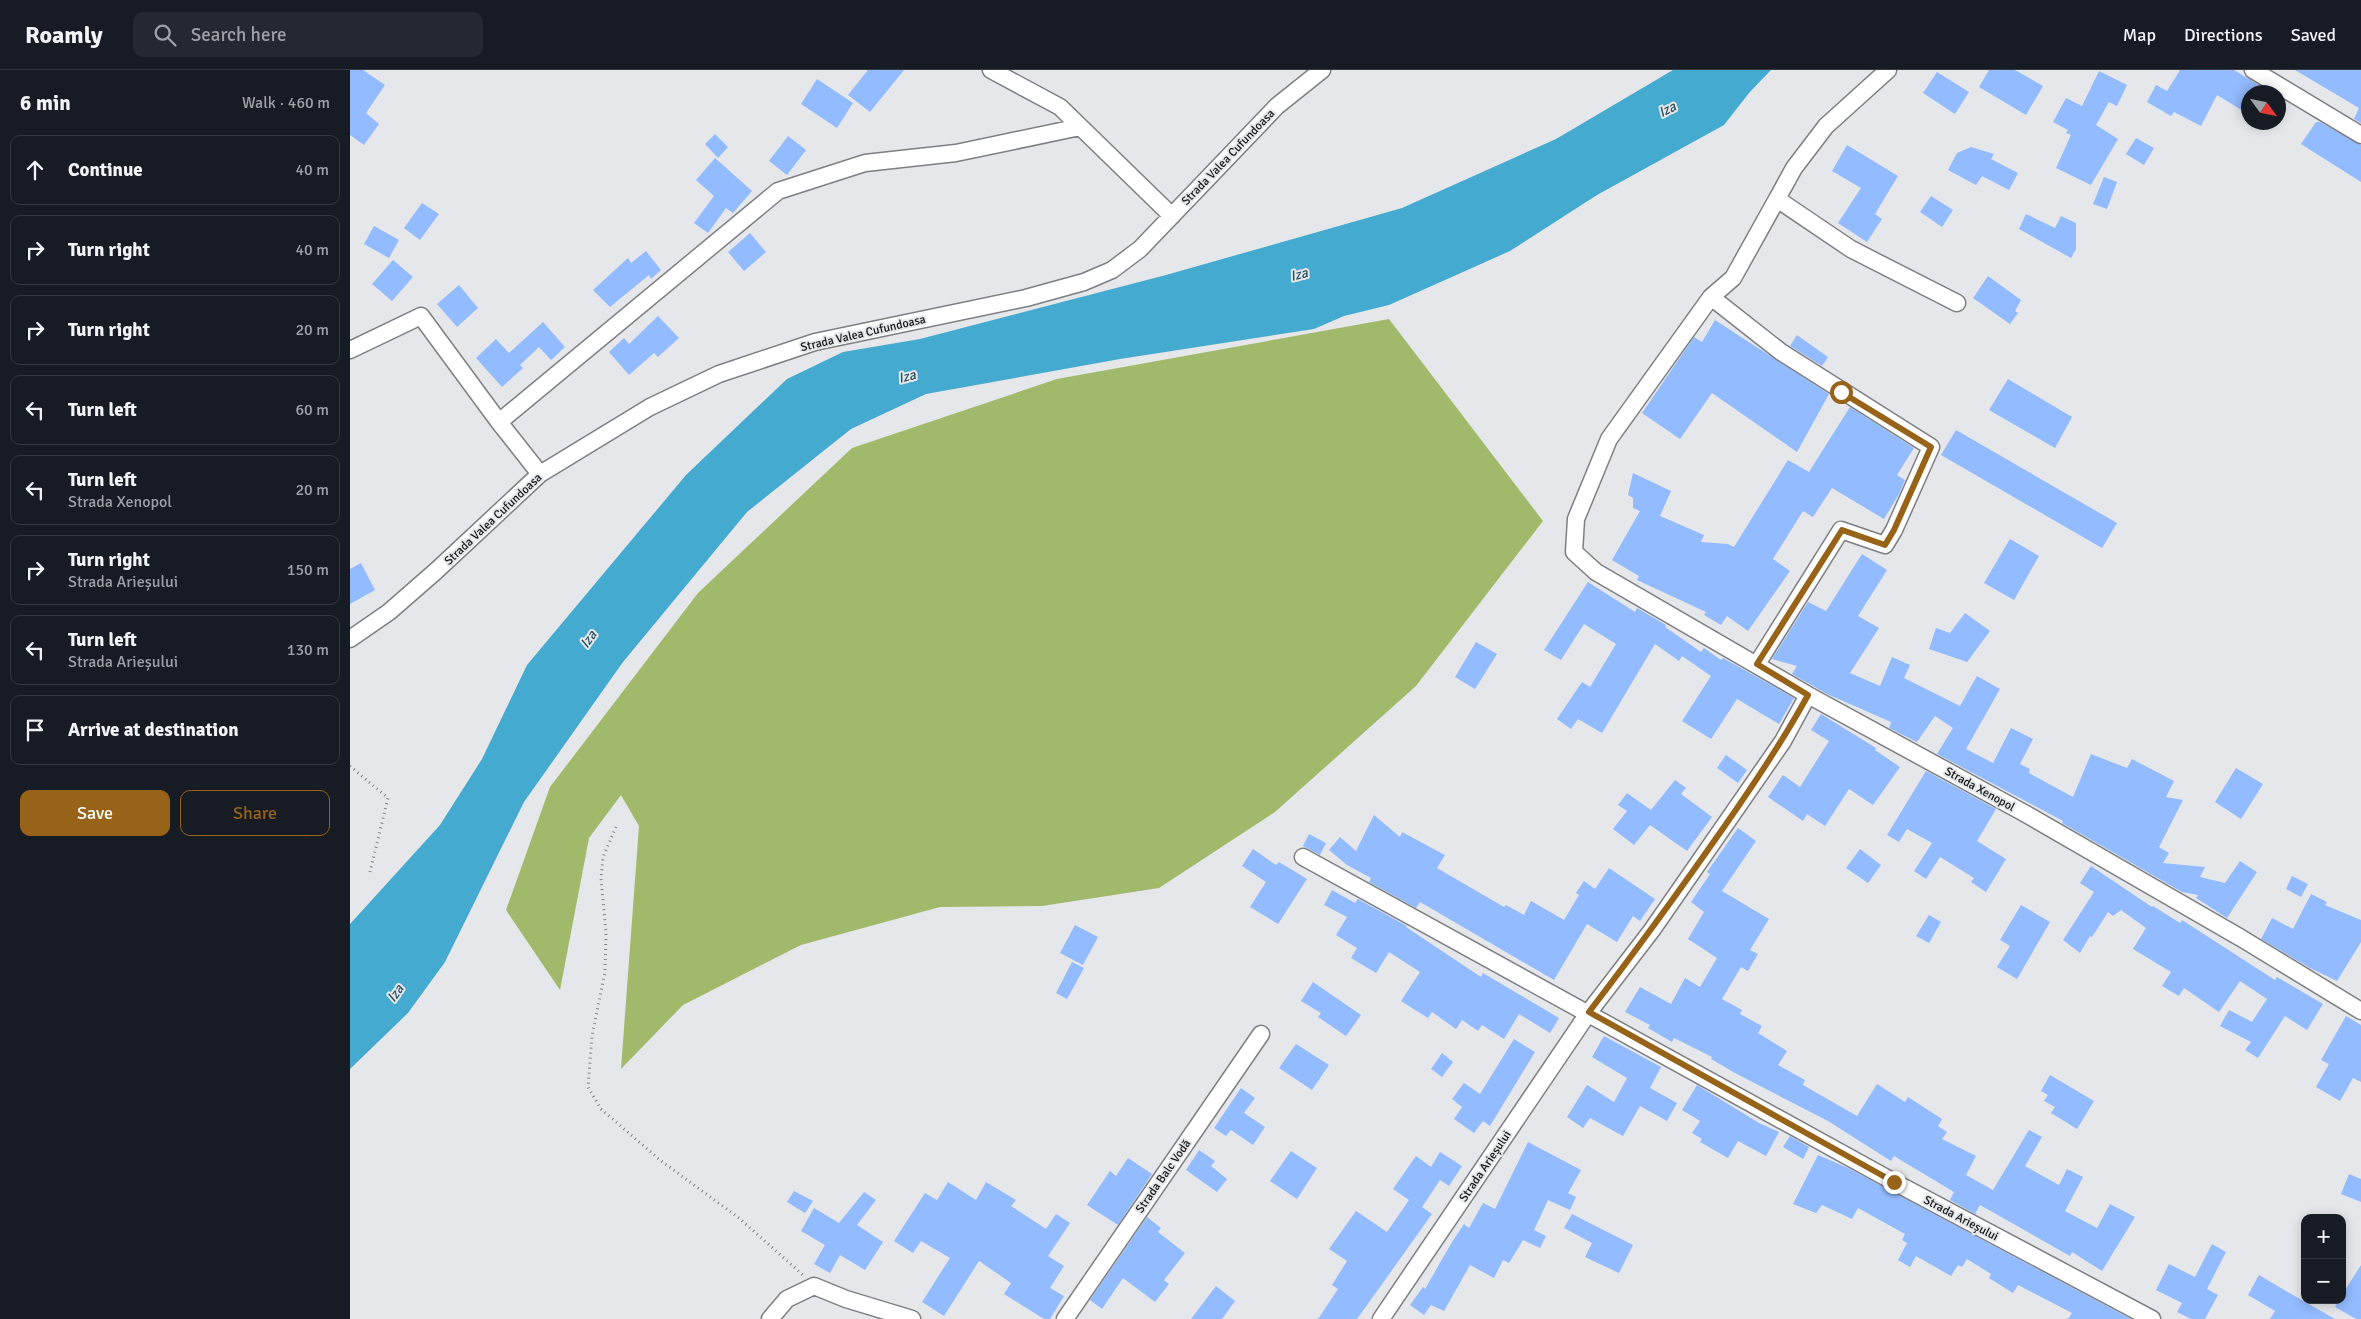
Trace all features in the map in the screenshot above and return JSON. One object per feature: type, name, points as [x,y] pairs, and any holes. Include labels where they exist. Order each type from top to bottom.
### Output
[{"type":"street","points":[[991,70],[1060,107],[1172,216]]},
{"type":"street","name":"Strada Valea Cufundoasa","points":[[350,639],[390,612],[436,572],[540,474],[650,407],[719,374],[815,342],[1026,298],[1084,282],[1112,270],[1140,249],[1277,106],[1322,70]]},
{"type":"street","points":[[1757,664],[1842,530],[1885,545],[1894,530],[1931,447],[1781,352],[1711,298],[1733,278],[1794,168],[1826,126],[1888,70]]},
{"type":"street","points":[[2253,70],[2361,135]]},
{"type":"street","points":[[499,422],[778,191],[865,163],[956,153],[1080,128]]},
{"type":"street","points":[[1777,199],[1850,249],[1957,303]]},
{"type":"street","name":"Strada Xenopol","points":[[1711,298],[1609,439],[1576,519],[1574,552],[1596,572],[1808,695],[2026,814],[2241,938],[2361,1011]]},
{"type":"street","points":[[350,350],[421,316],[540,474]]},
{"type":"street","name":"Strada Arieșului","points":[[1381,1319],[1589,1012],[1652,930],[1783,741],[1808,695]]},
{"type":"street","name":"Strada Arieșului","points":[[1303,857],[1589,1012],[1894,1182],[2152,1319]]},
{"type":"street","name":"Strada Balc Vodă","points":[[1064,1319],[1261,1034]]},
{"type":"street","points":[[770,1319],[787,1299],[814,1286],[846,1299],[912,1319]]},
{"type":"path","points":[[350,766],[388,798],[370,872]]},
{"type":"path","points":[[616,827],[603,857],[602,879],[606,933],[605,972],[592,1036],[588,1087],[601,1109],[660,1160],[739,1218],[814,1286]]},
{"type":"green space","points":[[1389,319],[1543,521],[1416,686],[1275,812],[1159,888],[1042,906],[940,907],[801,945],[683,1005],[621,1069],[639,826],[621,795],[589,838],[560,990],[506,910],[550,787],[698,593],[852,448],[1057,379]]},
{"type":"water","name":"Iza","points":[[1673,70],[1771,70],[1749,93],[1724,125],[1597,195],[1510,251],[1389,305],[1344,316],[1314,329],[1120,359],[926,394],[851,429],[747,512],[623,662],[524,802],[445,962],[408,1013],[350,1069],[350,924],[440,825],[482,759],[527,665],[686,475],[787,379],[843,352],[920,339],[1166,275],[1402,208],[1556,139]]},
{"type":"building","points":[[350,70],[363,70],[385,85],[366,113],[379,124],[364,145],[350,135]]},
{"type":"building","points":[[868,70],[904,70],[870,112],[848,95]]},
{"type":"building","points":[[1989,70],[2015,70],[2043,86],[2026,115],[1979,87]]},
{"type":"building","points":[[2180,70],[2234,70],[2259,85],[2241,85],[2241,110],[2217,95],[2201,126],[2174,112],[2171,116],[2147,102],[2156,85],[2167,91]]},
{"type":"building","points":[[2295,70],[2361,70],[2361,123],[2354,119],[2359,108]]},
{"type":"building","points":[[2099,71],[2127,85],[2117,106],[2109,102],[2096,125],[2118,139],[2091,185],[2056,168],[2071,135],[2066,133],[2068,130],[2053,122],[2066,98],[2082,106]]},
{"type":"building","points":[[1937,72],[1969,92],[1955,114],[1923,93]]},
{"type":"building","points":[[817,79],[853,103],[837,128],[801,104]]},
{"type":"building","points":[[2316,122],[2320,122],[2361,145],[2361,182],[2301,144]]},
{"type":"building","points":[[715,134],[728,147],[718,158],[705,144]]},
{"type":"building","points":[[788,136],[806,150],[787,175],[769,161]]},
{"type":"building","points":[[2136,138],[2154,148],[2144,165],[2126,154]]},
{"type":"building","points":[[1847,145],[1898,176],[1875,214],[1882,219],[1867,242],[1838,223],[1861,188],[1832,171]]},
{"type":"building","points":[[1971,147],[1994,154],[1991,159],[2018,173],[2009,190],[1982,176],[1976,185],[1948,170],[1957,153]]},
{"type":"building","points":[[715,158],[752,191],[733,213],[726,208],[708,233],[694,223],[714,196],[696,180]]},
{"type":"building","points":[[2104,177],[2117,182],[2107,209],[2093,204]]},
{"type":"building","points":[[1931,196],[1953,210],[1942,227],[1920,212]]},
{"type":"building","points":[[422,203],[439,214],[420,240],[404,228]]},
{"type":"building","points":[[2026,214],[2055,228],[2061,216],[2076,223],[2076,249],[2071,258],[2019,229]]},
{"type":"building","points":[[374,226],[399,240],[389,258],[364,244]]},
{"type":"building","points":[[750,233],[766,252],[744,271],[728,252]]},
{"type":"building","points":[[646,251],[661,270],[651,279],[649,275],[610,307],[593,290],[628,258],[631,263]]},
{"type":"building","points":[[393,260],[413,277],[392,301],[372,284]]},
{"type":"building","points":[[1988,276],[2021,300],[2015,311],[2018,313],[2010,324],[1973,298]]},
{"type":"building","points":[[459,285],[478,308],[457,327],[437,304]]},
{"type":"building","points":[[658,316],[679,338],[658,357],[654,353],[629,375],[609,352],[624,338],[629,344]]},
{"type":"building","points":[[1715,320],[1829,394],[1797,452],[1712,393],[1680,439],[1642,413],[1694,337],[1702,342]]},
{"type":"building","points":[[543,322],[565,347],[551,360],[539,347],[520,365],[523,368],[502,387],[476,358],[496,339],[509,353]]},
{"type":"building","points":[[1797,335],[1828,357],[1822,366],[1790,346]]},
{"type":"building","points":[[2008,379],[2072,417],[2055,448],[1989,410]]},
{"type":"building","points":[[1850,407],[1914,448],[1897,475],[1905,480],[1899,494],[1884,519],[1832,488],[1813,517],[1803,511],[1773,559],[1790,571],[1748,631],[1727,616],[1721,625],[1704,615],[1706,612],[1637,580],[1639,576],[1612,560],[1640,511],[1633,508],[1633,498],[1628,495],[1633,473],[1671,491],[1660,516],[1704,535],[1701,542],[1728,544],[1734,547],[1788,460],[1809,472]]},
{"type":"building","points":[[1956,430],[2117,523],[2102,548],[1941,455]]},
{"type":"building","points":[[2010,539],[2039,556],[2014,600],[1984,583]]},
{"type":"building","points":[[1862,554],[1887,570],[1858,616],[1879,628],[1850,673],[1880,686],[1892,657],[1910,665],[1904,678],[1960,706],[1977,676],[2000,689],[1966,749],[1993,763],[2011,728],[2033,739],[2020,764],[2030,769],[2029,773],[2073,797],[2091,754],[2127,768],[2132,759],[2174,781],[2166,797],[2183,800],[2159,847],[2169,853],[2163,863],[2205,867],[2200,877],[2225,883],[2240,861],[2257,872],[2227,918],[2196,898],[2198,895],[2182,892],[2062,823],[2063,821],[1937,754],[1953,728],[1935,716],[1917,742],[1889,728],[1891,722],[1827,694],[1792,674],[1797,666],[1772,659],[1808,602],[1826,611]]},
{"type":"building","points":[[361,563],[375,590],[350,604],[350,569]]},
{"type":"building","points":[[1588,582],[1635,612],[1637,608],[1666,625],[1665,627],[1701,652],[1704,648],[1721,660],[1723,658],[1794,698],[1779,724],[1737,699],[1711,739],[1682,721],[1711,676],[1682,656],[1679,661],[1655,644],[1602,733],[1578,719],[1571,729],[1557,719],[1582,682],[1590,687],[1616,644],[1584,624],[1561,660],[1544,650]]},
{"type":"building","points":[[1965,613],[1990,631],[1967,662],[1929,649],[1936,628],[1950,633]]},
{"type":"building","points":[[1476,642],[1497,654],[1475,689],[1455,677]]},
{"type":"building","points":[[1821,714],[1876,748],[1875,750],[1900,767],[1873,805],[1849,789],[1825,826],[1807,814],[1803,821],[1768,797],[1783,775],[1800,787],[1829,741],[1811,730]]},
{"type":"building","points":[[1726,755],[1747,770],[1738,783],[1717,768]]},
{"type":"building","points":[[2236,768],[2263,784],[2241,819],[2215,802]]},
{"type":"building","points":[[1926,771],[1996,809],[1977,841],[2006,859],[1986,892],[1971,882],[1974,878],[1940,857],[1926,879],[1914,871],[1932,843],[1907,829],[1899,842],[1887,835]]},
{"type":"building","points":[[1675,780],[1686,788],[1681,794],[1712,817],[1687,851],[1650,825],[1634,845],[1613,829],[1627,811],[1618,805],[1627,793],[1651,810]]},
{"type":"building","points":[[1374,815],[1400,837],[1402,832],[1445,855],[1437,868],[1504,907],[1506,905],[1524,915],[1531,901],[1564,920],[1579,895],[1576,893],[1584,881],[1595,889],[1609,868],[1655,899],[1640,921],[1633,916],[1617,942],[1587,924],[1554,980],[1420,902],[1416,908],[1369,882],[1371,878],[1347,865],[1329,850],[1340,837],[1356,851]]},
{"type":"building","points":[[1738,828],[1756,841],[1722,891],[1769,919],[1750,950],[1758,954],[1748,971],[1741,967],[1722,999],[1742,1010],[1740,1014],[1762,1026],[1758,1033],[1787,1051],[1778,1065],[1805,1080],[1803,1085],[1857,1116],[1877,1084],[1905,1102],[1908,1097],[1942,1119],[1938,1126],[1947,1132],[1942,1139],[1976,1156],[1966,1175],[1993,1190],[2029,1130],[2042,1137],[2025,1166],[2059,1185],[2067,1169],[2083,1177],[2065,1211],[2097,1228],[2110,1204],[2135,1217],[2102,1271],[2072,1252],[2070,1256],[1980,1205],[1975,1214],[1950,1200],[1954,1192],[1894,1156],[1891,1161],[1828,1121],[1735,1073],[1711,1059],[1712,1057],[1674,1038],[1672,1042],[1648,1028],[1650,1025],[1625,1012],[1640,987],[1671,1004],[1685,978],[1700,987],[1717,958],[1688,939],[1704,912],[1691,902],[1710,874],[1707,872]]},
{"type":"building","points":[[1309,834],[1326,843],[1320,855],[1303,846]]},
{"type":"building","points":[[1253,849],[1276,865],[1279,862],[1307,879],[1278,924],[1250,907],[1266,882],[1242,866]]},
{"type":"building","points":[[1860,849],[1881,865],[1868,883],[1846,868]]},
{"type":"building","points":[[2091,866],[2152,907],[2180,923],[2182,920],[2275,980],[2277,977],[2323,1004],[2307,1030],[2285,1016],[2258,1058],[2245,1050],[2251,1042],[2220,1026],[2229,1010],[2252,1022],[2267,999],[2240,981],[2219,1012],[2184,988],[2179,996],[2162,986],[2171,972],[2133,949],[2146,928],[2121,910],[2113,916],[2108,912],[2080,953],[2063,940],[2094,892],[2080,883]]},
{"type":"building","points":[[2292,876],[2308,884],[2301,897],[2286,889]]},
{"type":"building","points":[[1332,890],[1355,903],[1358,899],[1407,926],[1481,977],[1483,973],[1559,1018],[1550,1033],[1519,1014],[1504,1039],[1482,1025],[1478,1031],[1462,1020],[1456,1029],[1432,1012],[1428,1018],[1401,1001],[1420,972],[1389,952],[1376,973],[1351,958],[1357,948],[1336,935],[1347,917],[1324,905]]},
{"type":"building","points":[[2311,894],[2327,902],[2325,905],[2361,920],[2361,942],[2337,981],[2310,968],[2261,939],[2272,918],[2293,929]]},
{"type":"building","points":[[2021,905],[2050,922],[2017,979],[1997,967],[2010,946],[2000,940]]},
{"type":"building","points":[[1929,915],[1941,922],[1929,943],[1916,936]]},
{"type":"building","points":[[1075,925],[1098,937],[1083,965],[1060,953]]},
{"type":"building","points":[[1072,962],[1084,968],[1067,999],[1056,993]]},
{"type":"building","points":[[1313,982],[1361,1015],[1346,1036],[1318,1017],[1321,1013],[1301,1001]]},
{"type":"building","points":[[2346,1016],[2361,1025],[2361,1082],[2353,1078],[2340,1101],[2316,1087],[2329,1064],[2321,1060]]},
{"type":"building","points":[[1604,1036],[1661,1067],[1650,1088],[1677,1103],[1667,1121],[1640,1106],[1623,1136],[1590,1118],[1583,1128],[1567,1117],[1587,1085],[1614,1102],[1627,1078],[1592,1057]]},
{"type":"building","points":[[1514,1039],[1535,1052],[1490,1126],[1483,1121],[1474,1133],[1454,1119],[1462,1107],[1452,1099],[1464,1083],[1480,1094]]},
{"type":"building","points":[[1296,1044],[1329,1065],[1312,1090],[1279,1068]]},
{"type":"building","points":[[1442,1053],[1453,1062],[1442,1077],[1431,1069]]},
{"type":"building","points":[[2050,1075],[2094,1101],[2077,1129],[2051,1113],[2055,1107],[2044,1101],[2048,1095],[2041,1091]]},
{"type":"building","points":[[1697,1085],[1759,1123],[1779,1132],[1766,1156],[1738,1141],[1728,1158],[1700,1142],[1702,1139],[1692,1133],[1700,1121],[1682,1110]]},
{"type":"building","points":[[1241,1088],[1255,1098],[1244,1113],[1265,1127],[1253,1145],[1231,1130],[1226,1136],[1214,1128]]},
{"type":"building","points":[[1790,1136],[1809,1147],[1803,1159],[1783,1147]]},
{"type":"building","points":[[1528,1142],[1581,1170],[1568,1193],[1576,1197],[1570,1210],[1548,1200],[1534,1230],[1546,1236],[1540,1248],[1523,1240],[1509,1263],[1503,1260],[1494,1278],[1470,1265],[1444,1311],[1431,1305],[1424,1315],[1410,1305],[1423,1287],[1425,1289],[1464,1224],[1469,1228],[1483,1203],[1495,1209]]},
{"type":"building","points":[[1199,1150],[1215,1161],[1211,1166],[1227,1179],[1217,1192],[1186,1170]]},
{"type":"building","points":[[1291,1151],[1317,1168],[1297,1199],[1270,1181]]},
{"type":"building","points":[[1440,1152],[1462,1166],[1449,1186],[1440,1180],[1422,1207],[1432,1214],[1357,1319],[1318,1319],[1338,1289],[1332,1285],[1347,1261],[1329,1249],[1356,1211],[1387,1232],[1409,1200],[1393,1189],[1416,1156],[1431,1167]]},
{"type":"building","points":[[1818,1155],[1848,1168],[2131,1319],[2068,1319],[2072,1313],[2018,1285],[2013,1293],[1989,1278],[1991,1274],[1967,1259],[1962,1267],[1958,1265],[1951,1276],[1916,1256],[1910,1267],[1898,1260],[1907,1243],[1902,1240],[1905,1234],[1858,1208],[1852,1219],[1822,1205],[1816,1213],[1793,1204]]},
{"type":"building","points":[[1128,1158],[1152,1174],[1118,1225],[1087,1205],[1110,1171],[1116,1176]]},
{"type":"building","points":[[2349,1174],[2361,1179],[2361,1202],[2341,1194]]},
{"type":"building","points":[[948,1182],[976,1200],[986,1182],[1016,1200],[1011,1206],[1046,1229],[1056,1214],[1070,1223],[1048,1256],[1064,1266],[1050,1288],[1064,1296],[1050,1319],[1044,1319],[1004,1294],[1011,1283],[979,1261],[944,1316],[922,1302],[950,1258],[921,1241],[913,1253],[894,1241],[925,1193],[937,1200]]},
{"type":"building","points":[[794,1191],[813,1201],[805,1213],[787,1202]]},
{"type":"building","points":[[864,1192],[876,1200],[857,1225],[883,1242],[865,1270],[840,1255],[830,1273],[814,1264],[825,1245],[801,1231],[814,1208],[839,1223]]},
{"type":"building","points":[[1572,1214],[1633,1245],[1619,1273],[1585,1257],[1592,1243],[1564,1228]]},
{"type":"building","points":[[1147,1217],[1161,1228],[1158,1232],[1185,1253],[1164,1280],[1169,1284],[1155,1302],[1123,1278],[1102,1309],[1090,1300]]},
{"type":"building","points":[[2212,1244],[2226,1252],[2207,1289],[2218,1295],[2205,1319],[2191,1319],[2177,1312],[2182,1303],[2156,1290],[2169,1264],[2195,1277]]},
{"type":"building","points":[[2361,1265],[2361,1319],[2356,1319],[2335,1307],[2337,1304],[2346,1304],[2346,1289]]},
{"type":"building","points":[[2259,1275],[2301,1299],[2301,1304],[2309,1304],[2335,1319],[2270,1319],[2275,1311],[2248,1295]]},
{"type":"building","points":[[1216,1286],[1235,1301],[1222,1319],[1191,1319]]},
{"type":"route","points":[[1841,392],[1931,447],[1894,530],[1885,545],[1842,530],[1757,664],[1808,695],[1783,741],[1652,930],[1589,1012],[1894,1182]]}]
